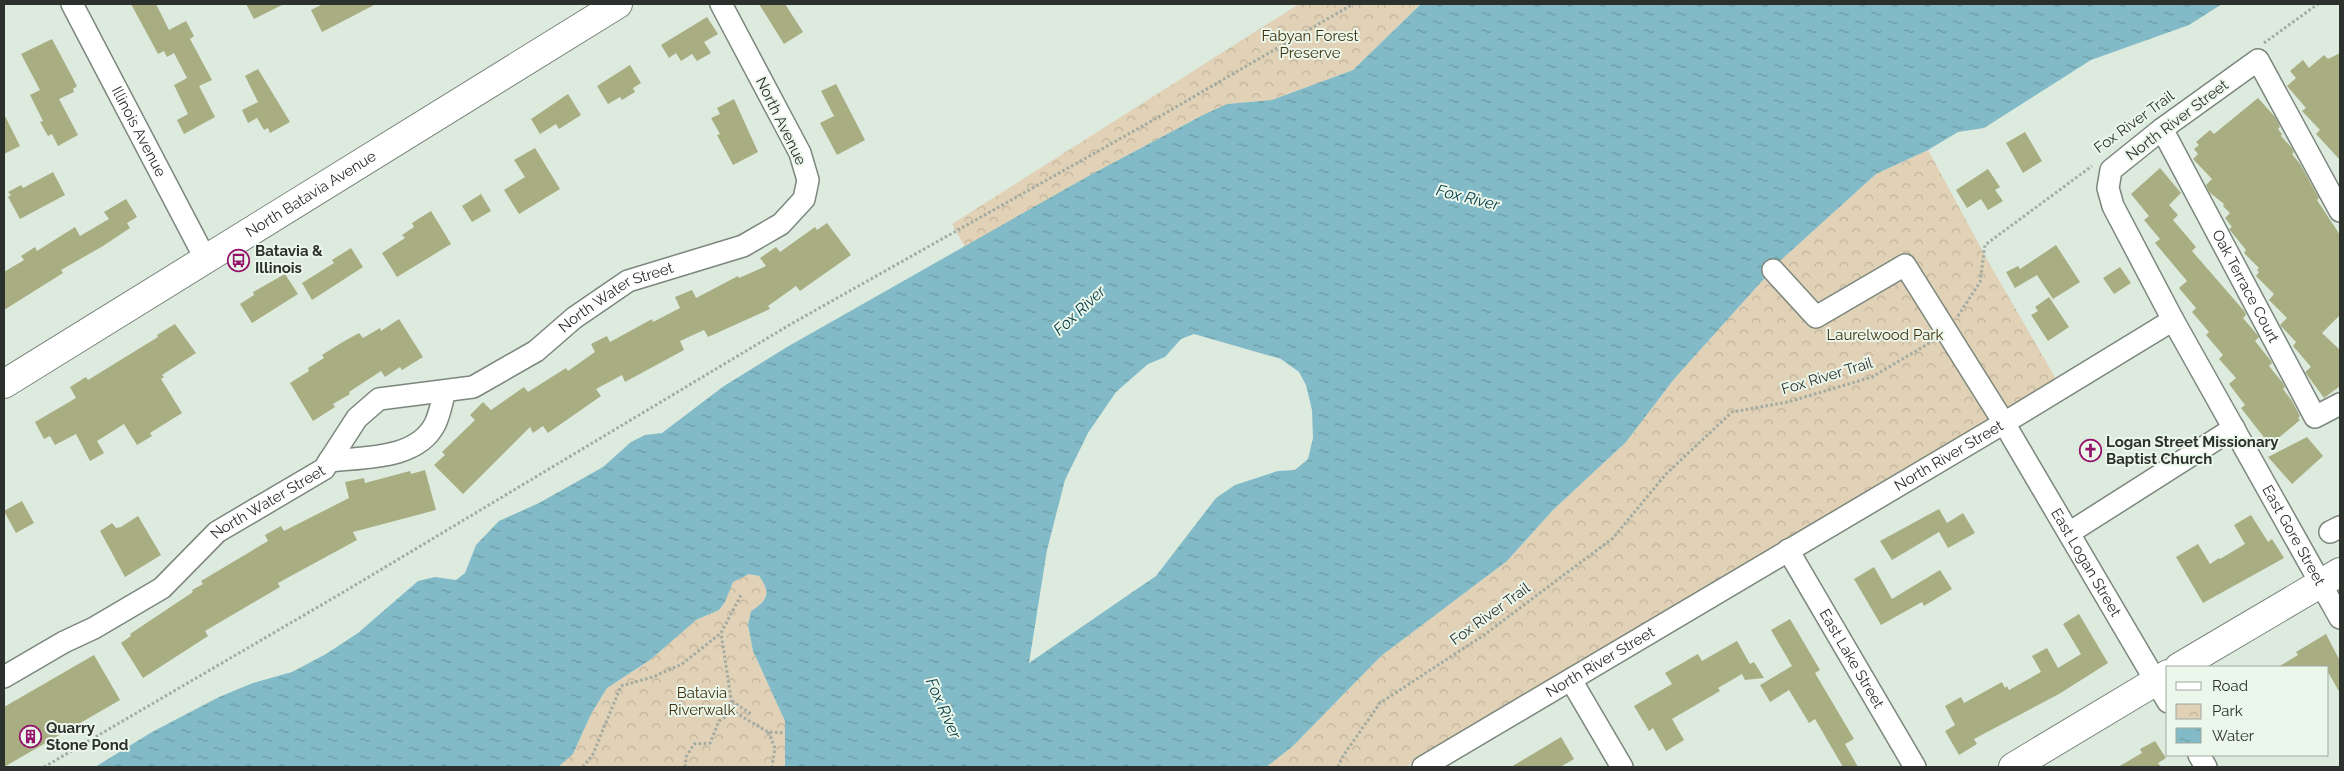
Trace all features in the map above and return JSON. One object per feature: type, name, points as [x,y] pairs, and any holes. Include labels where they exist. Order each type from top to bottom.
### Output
[{"type":"main road","name":"North Batavia Avenue","points":[[4,384],[618,4]]},
{"type":"main road","points":[[2181,666],[2330,578]]},
{"type":"main road","points":[[2013,767],[2164,686]]},
{"type":"street","name":"Illinois Avenue","points":[[72,4],[205,258]]},
{"type":"street","name":"North Avenue","points":[[721,4],[800,153],[808,180],[804,199],[781,224],[743,246]]},
{"type":"street","name":"North River Street","points":[[1423,767],[2004,423],[2173,320],[2113,206],[2108,188],[2111,170],[2258,54]]},
{"type":"street","points":[[2258,54],[2340,211]]},
{"type":"street","name":"Oak Terrace Court","points":[[2162,129],[2315,417],[2340,404]]},
{"type":"street","name":"North Water Street","points":[[4,677],[162,588],[217,532],[324,469],[357,418],[379,399],[473,387],[536,351],[574,318],[628,281],[743,246]]},
{"type":"street","name":"East Logan Street","points":[[1773,270],[1816,317],[1905,265],[2004,423],[2068,533],[2164,686]]},
{"type":"street","name":"East Gore Street","points":[[2173,320],[2234,428],[2330,578],[2340,618]]},
{"type":"street","points":[[329,461],[408,450],[424,439],[435,423],[445,391]]},
{"type":"street","points":[[2068,533],[2234,428]]},
{"type":"street","name":"East Lake Street","points":[[1788,550],[1915,767]]},
{"type":"street","points":[[1571,680],[1622,767]]},
{"type":"street","points":[[2200,756],[2206,767]]},
{"type":"path","points":[[44,767],[347,590],[791,324],[1353,4]]},
{"type":"path","points":[[2258,54],[2318,4]]},
{"type":"path","name":"Fox River Trail","points":[[1338,767],[1343,756],[1380,702],[1484,635],[1613,538],[1666,474],[1732,412],[1788,402],[1872,377],[1947,333],[1980,282],[1985,245],[2095,164]]},
{"type":"path","points":[[583,767],[593,754],[621,686],[653,677],[682,664],[721,633],[741,595]]},
{"type":"path","points":[[685,767],[686,757],[694,744],[710,743],[719,722],[730,714],[731,701],[721,633]]},
{"type":"path","points":[[731,701],[751,714]]},
{"type":"path","points":[[731,710],[768,732],[785,733]]},
{"type":"path","points":[[768,732],[775,748],[772,767]]},
{"type":"green space","name":"Fabyan Forest Preserve","points":[[1299,4],[1421,4],[1353,70],[1272,100],[1228,104],[1203,115],[1092,174],[965,247],[952,224]]},
{"type":"green space","name":"Laurelwood Park","points":[[1928,150],[1989,263],[2056,379],[1405,767],[1266,767],[1292,747],[1381,656],[1507,561],[1553,510],[1626,442],[1674,379],[1781,260],[1876,174]]},
{"type":"green space","name":"Batavia Riverwalk","points":[[749,574],[759,576],[766,592],[766,596],[761,604],[751,611],[748,625],[753,651],[785,721],[785,767],[558,767],[581,737],[591,714],[607,688],[650,660],[696,620],[719,610],[725,602],[732,582]]},
{"type":"water","name":"Fox River","points":[[1421,4],[2222,4],[2189,25],[2091,60],[1984,128],[1958,132],[1928,150],[1876,174],[1781,260],[1674,379],[1626,442],[1553,510],[1507,561],[1381,656],[1292,747],[1266,767],[785,767],[785,721],[753,651],[748,625],[751,611],[761,604],[766,596],[766,592],[759,576],[749,574],[733,582],[725,602],[719,610],[696,620],[650,660],[607,688],[591,714],[573,754],[558,767],[95,767],[152,732],[219,697],[253,683],[292,672],[326,654],[358,633],[418,581],[435,577],[456,580],[465,573],[476,545],[499,521],[539,503],[603,467],[631,442],[645,435],[662,433],[724,386],[787,347],[1092,174],[1227,104],[1272,100],[1353,70]],"holes":[[[1194,334],[1281,359],[1299,372],[1306,385],[1312,410],[1313,438],[1308,459],[1295,470],[1278,471],[1235,485],[1216,498],[1156,576],[1029,663],[1047,550],[1065,480],[1088,433],[1116,392],[1148,364],[1165,357],[1181,339]]]},
{"type":"building","points":[[131,4],[156,4],[169,30],[186,21],[194,36],[190,39],[212,80],[199,86],[215,117],[184,134],[177,120],[188,114],[174,85],[187,78],[174,53],[167,57],[164,51],[158,54]]},
{"type":"building","points":[[246,4],[284,4],[254,19]]},
{"type":"building","points":[[323,4],[376,4],[322,32],[311,10]]},
{"type":"building","points":[[759,4],[785,4],[803,32],[784,44]]},
{"type":"building","points":[[707,17],[718,34],[704,42],[711,53],[697,61],[692,54],[681,61],[676,53],[669,58],[661,45]]},
{"type":"building","points":[[52,39],[77,86],[73,89],[74,92],[59,99],[78,135],[58,146],[52,134],[48,136],[40,122],[43,121],[30,95],[40,90],[21,54]]},
{"type":"building","points":[[2340,53],[2340,160],[2316,134],[2320,130],[2302,111],[2306,108],[2287,86],[2296,78],[2290,71],[2303,60],[2309,68],[2324,55],[2328,59]]},
{"type":"building","points":[[630,65],[641,83],[633,88],[635,92],[622,100],[620,97],[608,104],[597,86]]},
{"type":"building","points":[[258,69],[290,122],[270,133],[268,128],[264,130],[257,118],[248,123],[242,110],[258,102],[245,76]]},
{"type":"building","points":[[836,84],[865,140],[837,155],[820,123],[834,116],[821,91]]},
{"type":"building","points":[[568,94],[581,115],[559,129],[556,124],[540,134],[531,119]]},
{"type":"building","points":[[2258,98],[2276,118],[2281,136],[2294,152],[2292,154],[2300,164],[2319,198],[2317,200],[2340,235],[2340,315],[2322,333],[2340,350],[2340,386],[2324,398],[2305,372],[2311,367],[2293,346],[2296,342],[2280,325],[2287,318],[2269,300],[2274,294],[2256,276],[2259,268],[2244,253],[2246,250],[2229,229],[2232,227],[2225,218],[2230,213],[2223,206],[2224,204],[2209,192],[2206,185],[2212,179],[2193,159],[2198,154],[2194,149],[2199,145],[2196,142],[2210,130],[2214,134]]},
{"type":"building","points":[[734,99],[758,152],[733,165],[717,135],[720,134],[711,118],[720,114],[717,108]]},
{"type":"building","points":[[4,114],[20,146],[4,154]]},
{"type":"building","points":[[2025,132],[2042,161],[2023,173],[2006,143]]},
{"type":"building","points":[[535,148],[560,189],[519,214],[504,190],[525,177],[514,160]]},
{"type":"building","points":[[2160,168],[2181,193],[2169,205],[2178,215],[2173,220],[2196,247],[2192,251],[2245,312],[2246,315],[2243,318],[2259,337],[2255,341],[2271,361],[2272,363],[2269,366],[2282,382],[2285,387],[2283,389],[2300,416],[2298,418],[2300,420],[2270,445],[2241,408],[2245,405],[2229,384],[2236,378],[2219,359],[2223,355],[2206,335],[2209,332],[2192,312],[2196,308],[2179,288],[2187,281],[2155,243],[2160,239],[2144,220],[2149,216],[2131,194]]},
{"type":"building","points":[[1988,169],[2000,187],[1995,190],[2003,201],[1988,210],[1981,199],[1967,208],[1956,190]]},
{"type":"building","points":[[53,172],[65,195],[20,219],[8,197],[11,195],[8,192],[21,185],[23,188]]},
{"type":"building","points":[[481,194],[491,211],[472,222],[462,206]]},
{"type":"building","points":[[126,199],[137,217],[127,223],[130,228],[61,270],[63,273],[4,310],[4,272],[24,260],[21,256],[35,247],[37,251],[75,227],[80,236],[109,219],[104,212]]},
{"type":"building","points":[[431,211],[451,244],[397,277],[382,253],[405,238],[402,235],[414,227],[412,223]]},
{"type":"building","points":[[827,223],[851,255],[800,291],[796,286],[768,306],[770,309],[708,337],[704,330],[680,341],[684,350],[625,382],[622,375],[596,389],[601,396],[548,433],[543,426],[533,433],[530,427],[463,494],[434,465],[445,455],[442,452],[475,420],[470,415],[483,402],[491,410],[524,387],[528,392],[566,368],[568,371],[595,352],[591,344],[607,336],[610,342],[652,319],[653,322],[680,308],[675,297],[692,290],[696,298],[738,276],[739,278],[766,266],[760,258],[776,247],[780,252],[815,227],[817,230]]},
{"type":"building","points":[[2056,245],[2080,282],[2053,299],[2037,275],[2015,288],[2006,272],[2018,266],[2020,269]]},
{"type":"building","points":[[351,248],[363,267],[312,300],[302,283],[334,263],[332,260]]},
{"type":"building","points":[[2120,267],[2131,283],[2114,294],[2103,278]]},
{"type":"building","points":[[285,274],[298,294],[252,323],[240,304],[254,295],[253,292]]},
{"type":"building","points":[[2049,297],[2069,327],[2048,341],[2031,315],[2038,311],[2035,307]]},
{"type":"building","points":[[399,319],[423,357],[402,370],[400,367],[385,377],[381,371],[349,392],[350,394],[333,404],[335,407],[313,421],[290,383],[309,371],[308,368],[324,358],[322,355],[341,343],[359,333],[363,338],[380,328],[381,331]]},
{"type":"building","points":[[175,324],[196,353],[162,375],[164,377],[161,379],[182,413],[150,433],[152,436],[137,445],[124,424],[97,441],[104,453],[90,461],[76,434],[55,445],[50,436],[44,439],[35,422],[76,398],[70,387],[86,377],[88,380],[158,337],[157,335]]},
{"type":"building","points":[[2307,437],[2323,456],[2292,484],[2268,457]]},
{"type":"building","points":[[425,470],[436,510],[353,532],[357,540],[278,583],[280,587],[205,631],[208,636],[143,678],[121,643],[131,636],[130,634],[193,592],[192,590],[203,584],[201,581],[268,541],[265,535],[281,526],[284,531],[349,498],[345,482],[364,478],[365,483],[410,471],[411,474]]},
{"type":"building","points":[[22,501],[34,523],[16,533],[4,511]]},
{"type":"building","points":[[1939,509],[1947,523],[1963,513],[1975,533],[1948,548],[1939,532],[1892,560],[1880,541]]},
{"type":"building","points":[[2251,515],[2268,542],[2272,539],[2284,558],[2203,603],[2176,557],[2198,544],[2210,564],[2220,559],[2245,544],[2234,525]]},
{"type":"building","points":[[138,516],[161,555],[125,577],[100,531],[112,523],[116,528],[121,527]]},
{"type":"building","points":[[1874,567],[1892,599],[1940,570],[1952,589],[1924,606],[1922,602],[1881,625],[1854,579]]},
{"type":"building","points":[[2079,614],[2108,663],[2059,694],[1974,739],[1977,744],[1959,755],[1945,731],[1955,725],[1945,706],[1961,697],[1964,703],[2002,682],[2005,688],[2007,686],[2009,690],[2041,672],[2032,656],[2047,648],[2058,668],[2081,654],[2063,624]]},
{"type":"building","points":[[1790,619],[1820,670],[1815,673],[1854,739],[1845,744],[1858,767],[1843,767],[1815,719],[1809,723],[1789,690],[1770,702],[1760,685],[1792,666],[1771,630]]},
{"type":"building","points":[[2326,634],[2340,661],[2340,693],[2329,674],[2329,666],[2280,666],[2298,655],[2296,652]]},
{"type":"building","points":[[1737,641],[1750,664],[1754,662],[1764,678],[1745,680],[1742,674],[1718,688],[1720,691],[1672,719],[1684,740],[1666,751],[1653,728],[1649,731],[1634,706],[1672,684],[1665,673],[1698,654],[1702,661]]},
{"type":"building","name":"Quarry Stone Pond","points":[[94,655],[120,700],[4,767],[4,707]]},
{"type":"building","points":[[1561,737],[1574,759],[1560,767],[1511,767]]},
{"type":"building","points":[[2155,741],[2166,758],[2158,763],[2161,767],[2118,767],[2142,753],[2140,749]]},
{"type":"place","name":"Batavia & Illinois","points":[[239,260]]},
{"type":"place","name":"Logan Street Missionary Baptist Church","points":[[2090,451]]},
{"type":"place","name":"Quarry Stone Pond","points":[[30,737]]}]
